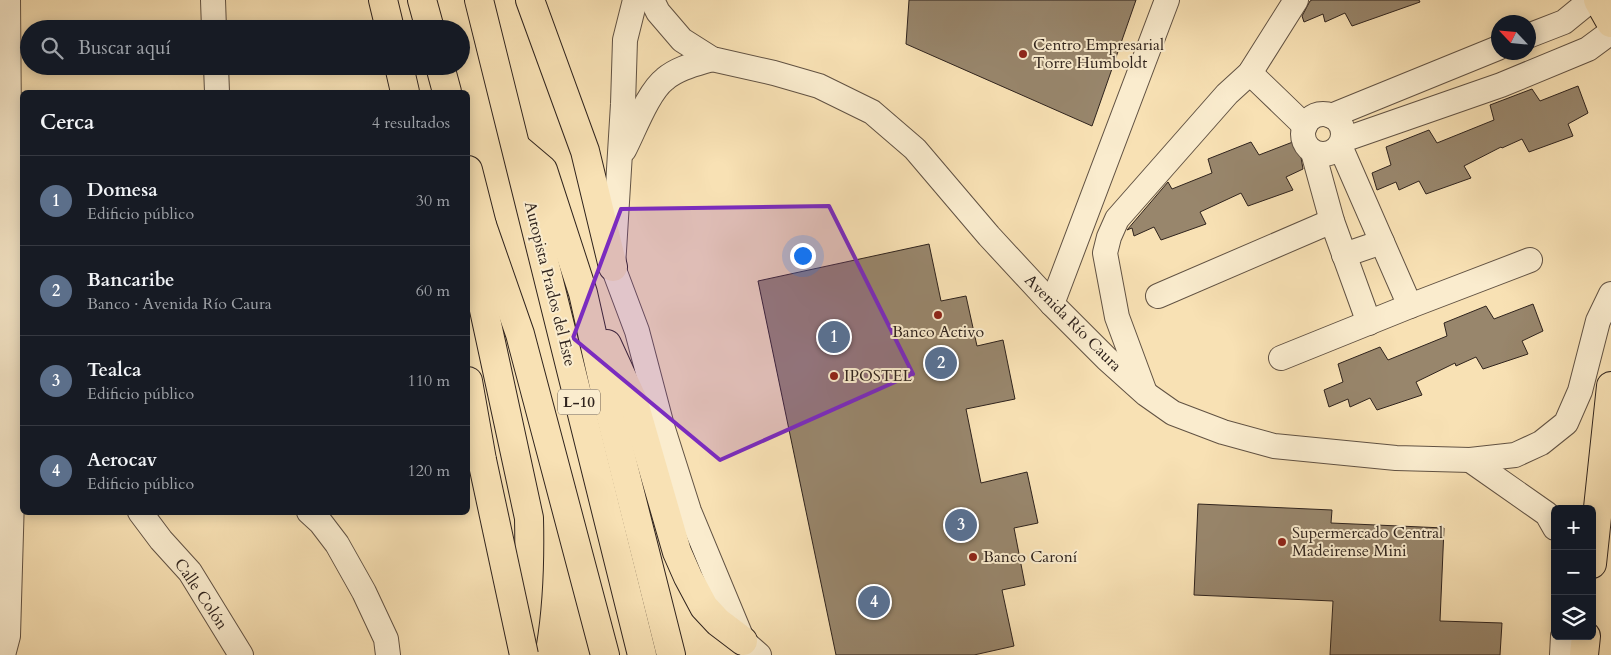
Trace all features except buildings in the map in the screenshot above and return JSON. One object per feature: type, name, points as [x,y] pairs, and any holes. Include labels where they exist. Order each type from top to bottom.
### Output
[{"type":"main road","points":[[383,0],[388,20]]},
{"type":"main road","points":[[422,0],[428,20]]},
{"type":"main road","name":"Autopista Prados del Este","points":[[479,0],[642,655]]},
{"type":"main road","points":[[530,0],[586,151],[615,272]]},
{"type":"main road","points":[[1598,0],[1611,23]]},
{"type":"main road","points":[[401,75],[405,90]]},
{"type":"main road","points":[[442,75],[446,90]]},
{"type":"main road","points":[[517,148],[543,170],[583,293],[610,413],[671,655]]},
{"type":"main road","name":"L-10","points":[[470,178],[482,224],[522,344],[605,655]]},
{"type":"main road","points":[[482,224],[473,259],[529,518],[530,561],[527,610],[520,655]]},
{"type":"main road","points":[[583,293],[634,403],[678,552],[688,577],[704,607],[718,622],[751,648]]},
{"type":"main road","points":[[1593,550],[1611,386]]},
{"type":"main road","points":[[470,392],[482,460],[524,655]]},
{"type":"main road","points":[[1584,655],[1586,640]]},
{"type":"street","points":[[3,655],[8,636],[11,499],[8,0]]},
{"type":"street","points":[[213,0],[214,20]]},
{"type":"street","points":[[635,0],[625,40],[615,272],[637,331],[662,426],[689,511],[751,648]]},
{"type":"street","name":"Avenida Río Caura","points":[[652,0],[658,12],[682,40],[712,59],[774,73],[819,86],[872,112],[915,149],[989,236],[1106,359],[1146,394],[1173,413],[1222,432],[1274,446],[1396,458],[1470,460],[1515,455],[1541,443],[1566,424],[1580,391],[1598,321],[1611,294]]},
{"type":"street","points":[[1052,304],[1167,0]]},
{"type":"street","points":[[1146,394],[1117,317],[1106,253],[1109,237],[1117,219],[1227,94],[1250,73],[1296,0]]},
{"type":"street","points":[[1536,33],[1564,22],[1591,0]]},
{"type":"street","points":[[1341,143],[1501,85],[1588,49],[1611,32]]},
{"type":"street","points":[[1332,116],[1491,51]]},
{"type":"street","points":[[619,161],[654,92],[665,79],[693,65],[712,59]]},
{"type":"street","points":[[1494,60],[1501,85]]},
{"type":"street","points":[[1250,73],[1305,126]]},
{"type":"street","points":[[216,75],[217,90]]},
{"type":"street","points":[[1321,114],[1332,116],[1339,122],[1343,130],[1341,143],[1333,153],[1323,155],[1313,152],[1306,145],[1303,136],[1305,126],[1312,118],[1321,114]]},
{"type":"street","points":[[1341,143],[1410,306]]},
{"type":"street","points":[[1313,152],[1332,221],[1369,323]]},
{"type":"street","points":[[1158,296],[1332,221]]},
{"type":"street","points":[[1344,255],[1382,242]]},
{"type":"street","points":[[1281,358],[1530,260]]},
{"type":"street","points":[[1470,460],[1547,514],[1551,521]]},
{"type":"street","name":"Calle Colón","points":[[142,515],[161,540],[190,572],[241,655]]},
{"type":"street","points":[[312,515],[321,523],[342,552],[364,592],[386,639],[388,655]]},
{"type":"street","points":[[1562,655],[1564,640]]},
{"type":"highlighted area","points":[[829,206],[913,374],[720,460],[573,338],[621,209]]},
{"type":"place","name":"Centro Empresarial Torre Humboldt","points":[[1023,54]]},
{"type":"place","name":"Banco Activo","points":[[938,315]]},
{"type":"place","name":"Domesa","points":[[834,337]]},
{"type":"place","name":"Bancaribe","points":[[941,363]]},
{"type":"place","name":"IPOSTEL","points":[[834,376]]},
{"type":"place","name":"Tealca","points":[[961,525]]},
{"type":"place","name":"Supermercado Central Madeirense Mini","points":[[1282,542]]},
{"type":"place","name":"Banco Caroní","points":[[973,557]]},
{"type":"place","name":"Aerocav","points":[[874,602]]}]
